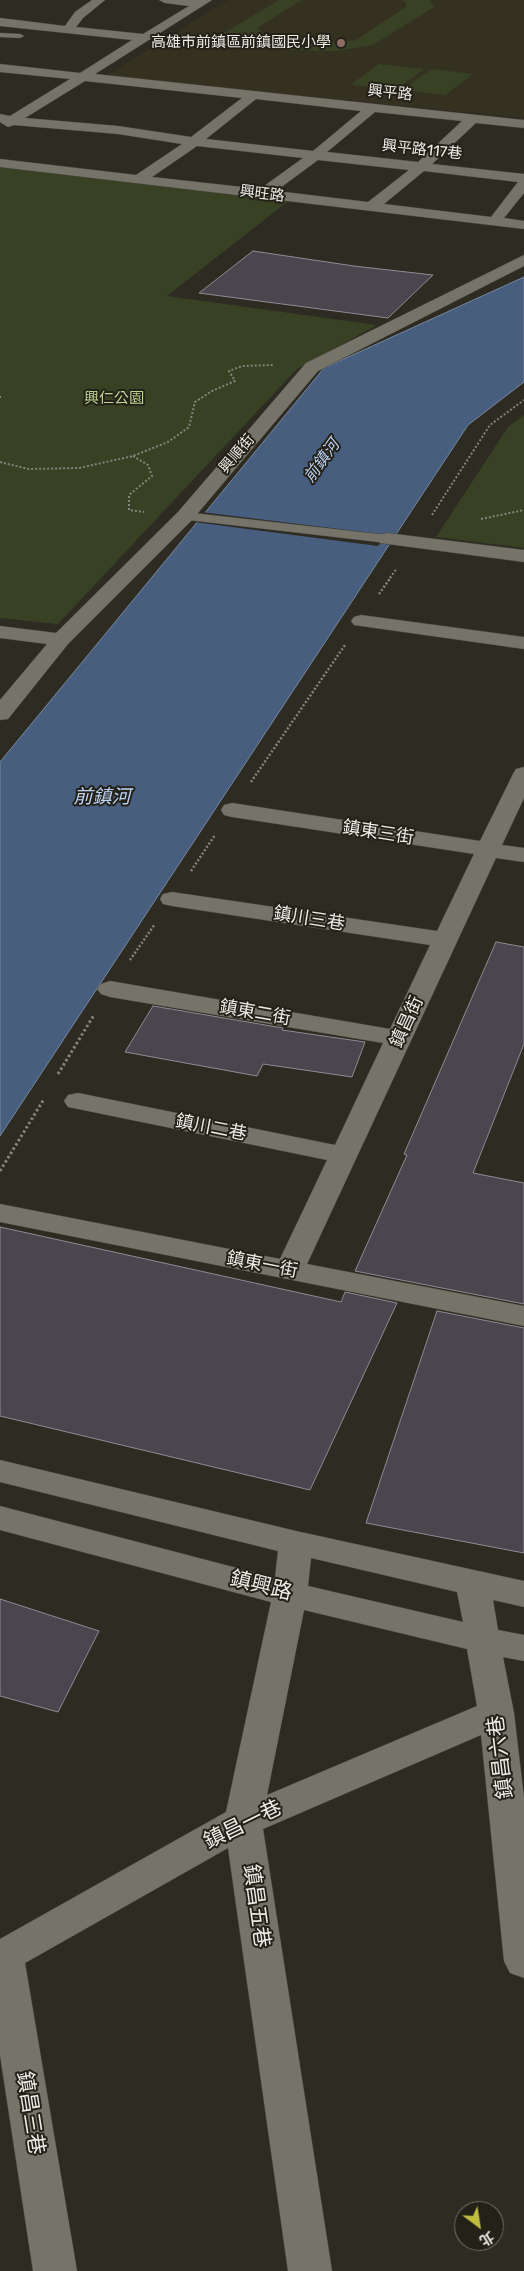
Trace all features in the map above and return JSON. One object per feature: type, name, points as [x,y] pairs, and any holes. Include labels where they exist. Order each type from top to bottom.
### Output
[{"type":"street","points":[[68,30],[79,15],[99,0]]},
{"type":"street","points":[[165,0],[203,2]]},
{"type":"street","points":[[0,128],[6,119],[84,76],[203,2]]},
{"type":"street","points":[[0,22],[144,38]]},
{"type":"street","name":"興平路","points":[[0,68],[524,124]]},
{"type":"street","points":[[139,179],[194,142],[252,96]]},
{"type":"street","points":[[263,194],[316,155],[372,108]]},
{"type":"street","points":[[371,207],[421,167],[473,118]]},
{"type":"street","name":"興平路117巷","points":[[6,119],[118,130],[194,142],[524,178]]},
{"type":"street","name":"興旺路","points":[[0,163],[524,225]]},
{"type":"street","points":[[494,222],[524,183]]},
{"type":"street","name":"興順街","points":[[0,714],[61,640],[189,516],[312,367],[524,260]]},
{"type":"street","points":[[387,539],[524,556]]},
{"type":"street","points":[[361,621],[524,643]]},
{"type":"street","points":[[0,632],[61,640]]},
{"type":"street","name":"鎮昌街","points":[[290,1270],[524,774]]},
{"type":"street","name":"鎮東三街","points":[[232,810],[524,855]]},
{"type":"street","name":"鎮川三巷","points":[[172,899],[445,940]]},
{"type":"street","name":"鎮東二街","points":[[110,989],[399,1038]]},
{"type":"street","name":"鎮川二巷","points":[[78,1101],[344,1155]]},
{"type":"street","name":"鎮東一街","points":[[0,1213],[524,1316]]},
{"type":"street","points":[[0,1471],[296,1543],[524,1594]]},
{"type":"street","name":"鎮興路","points":[[0,1518],[290,1594],[524,1648]]},
{"type":"street","name":"鎮昌五巷","points":[[296,1543],[290,1594],[243,1821],[310,2271]]},
{"type":"street","name":"鎮昌六巷","points":[[473,1584],[496,1713],[524,1961]]},
{"type":"street","name":"鎮昌一巷","points":[[2,1956],[243,1821],[496,1713]]},
{"type":"street","name":"鎮昌三巷","points":[[2,1956],[55,2271]]},
{"type":"lane","points":[[0,35],[20,36]]},
{"type":"lane","points":[[189,516],[387,539]]},
{"type":"path","points":[[0,462],[28,469],[79,468],[134,456],[168,442],[189,426],[195,402],[212,391],[235,381],[229,370],[250,365],[312,367]]},
{"type":"path","points":[[55,1080],[110,989],[415,542],[490,424],[524,400]]},
{"type":"path","points":[[134,456],[148,465],[152,476],[129,495],[130,510],[189,516]]},
{"type":"path","points":[[0,1171],[45,1096]]},
{"type":"shaded area","name":"高雄市前鎮區前鎮國民小學","points":[[228,0],[524,0],[524,118],[106,76]]},
{"type":"green space","points":[[279,0],[302,0],[257,28],[266,36],[296,44],[356,40],[406,7],[406,2],[402,0],[430,0],[434,7],[373,45],[336,51],[285,50],[252,44],[237,35],[223,43],[209,42]]},
{"type":"green space","points":[[379,64],[424,69],[397,89],[350,85]]},
{"type":"green space","points":[[431,69],[473,74],[445,95],[402,90]]},
{"type":"green space","name":"興仁公園","points":[[0,167],[291,199],[167,296],[377,325],[297,369],[58,624],[0,618]]},
{"type":"green space","points":[[524,415],[524,548],[436,537],[508,427]]},
{"type":"water","name":"前鎮河","points":[[524,277],[524,382],[468,425],[0,1136],[0,762],[324,368]]},
{"type":"pier","points":[[201,512],[388,535],[378,546],[194,522]]},
{"type":"building","points":[[253,251],[354,266],[433,275],[388,318],[199,293]]},
{"type":"building","points":[[496,942],[524,947],[524,1044],[473,1173],[524,1183],[524,1304],[355,1271],[407,1155],[404,1154]]},
{"type":"building","points":[[153,1006],[283,1028],[282,1030],[365,1042],[352,1077],[263,1064],[257,1076],[125,1052]]},
{"type":"building","points":[[0,1227],[341,1302],[345,1292],[397,1303],[310,1490],[0,1416]]},
{"type":"building","points":[[437,1311],[524,1328],[524,1553],[366,1523]]},
{"type":"building","points":[[0,1599],[99,1631],[58,1712],[0,1696]]},
{"type":"place","name":"高雄市前鎮區前鎮國民小學","points":[[341,43]]}]
